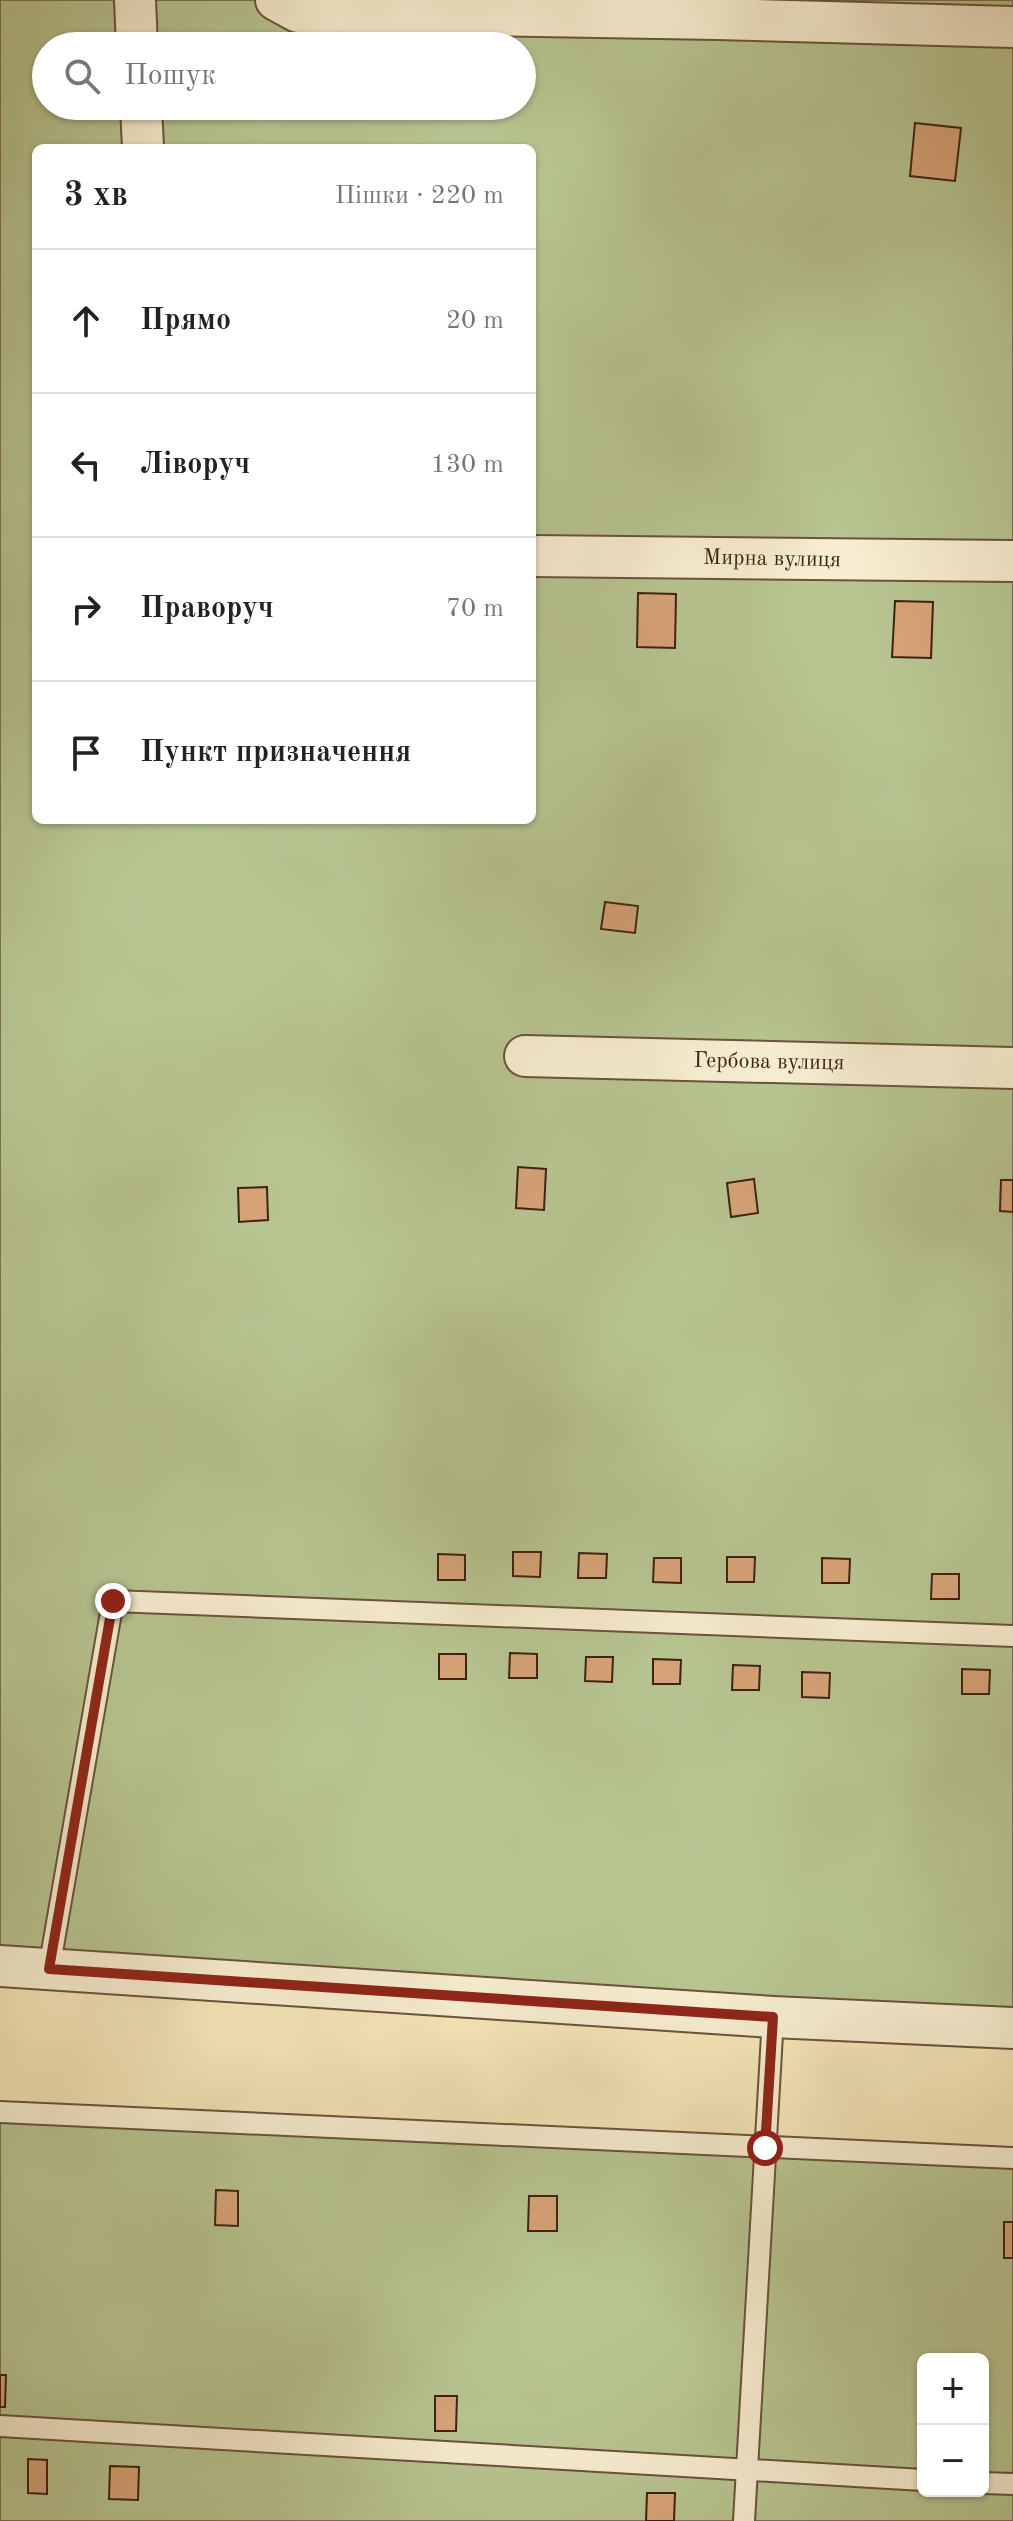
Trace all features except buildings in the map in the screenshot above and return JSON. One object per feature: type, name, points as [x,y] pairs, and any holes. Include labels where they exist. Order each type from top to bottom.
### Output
[{"type":"street","points":[[135,0],[136,32]]},
{"type":"street","points":[[276,0],[298,12],[1013,27]]},
{"type":"street","points":[[142,120],[143,144]]},
{"type":"street","name":"Мирна вулиця","points":[[536,556],[1013,561]]},
{"type":"street","name":"Гербова вулиця","points":[[525,1056],[1013,1068]]},
{"type":"street","points":[[0,1966],[773,2017],[1013,2028]]},
{"type":"lane","points":[[49,1969],[113,1601],[1013,1636]]},
{"type":"lane","points":[[744,2521],[773,2017]]},
{"type":"lane","points":[[0,2112],[1013,2158]]},
{"type":"lane","points":[[0,2426],[917,2480]]},
{"type":"lane","points":[[989,2483],[1013,2484]]},
{"type":"green space","points":[[0,0],[1013,0],[1013,2028],[0,1966]]},
{"type":"green space","points":[[0,2112],[1013,2160],[1013,2521],[0,2521]]},
{"type":"route","points":[[113,1601],[49,1969],[773,2017],[765,2148]]}]
